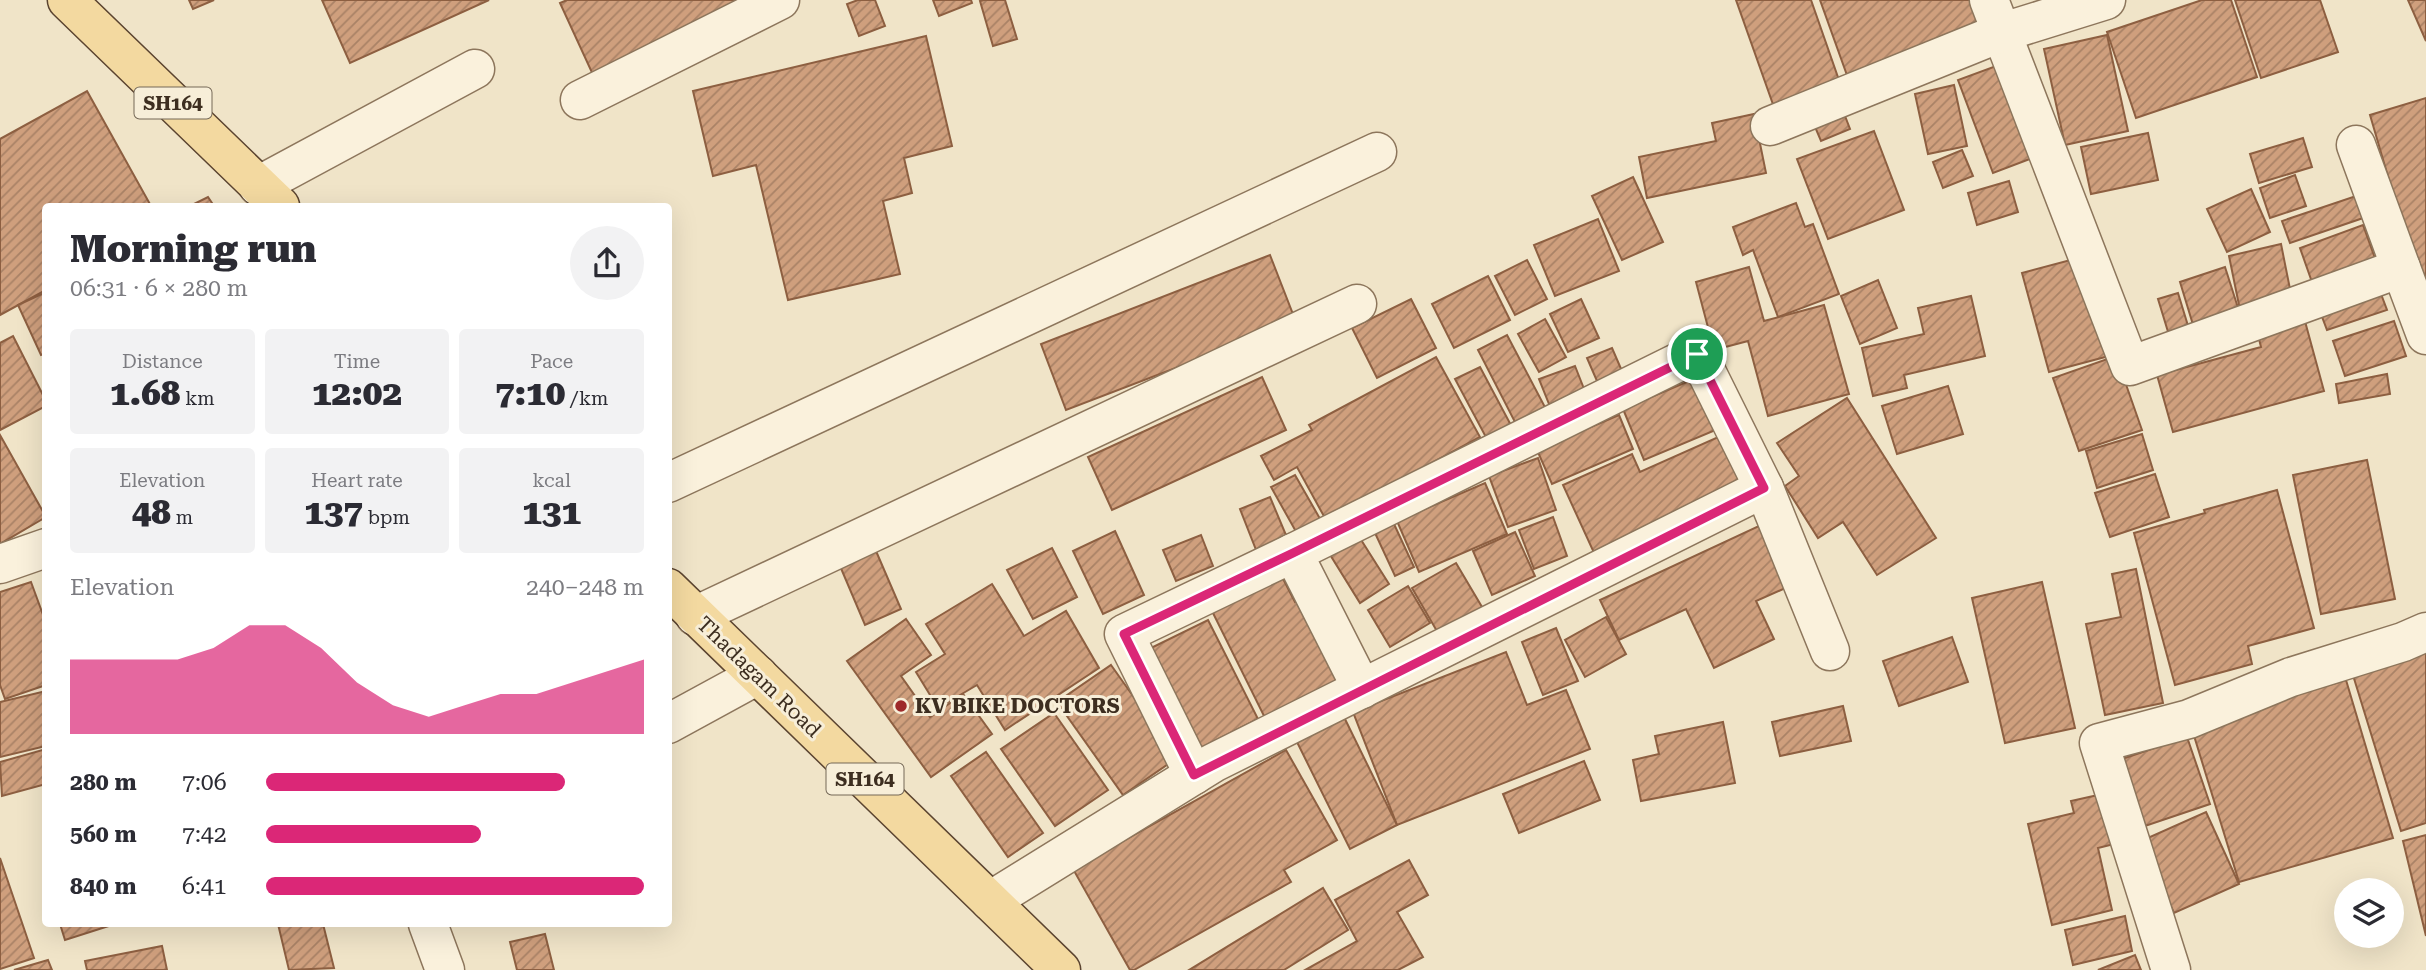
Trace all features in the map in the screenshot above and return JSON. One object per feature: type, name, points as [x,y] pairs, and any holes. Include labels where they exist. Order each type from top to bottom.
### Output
[{"type":"main road","name":"SH164","points":[[67,0],[269,196]]},
{"type":"main road","name":"Thadagam Road","points":[[672,592],[1061,970]]},
{"type":"street","points":[[580,100],[780,0]]},
{"type":"street","points":[[1770,126],[1994,16],[2106,0]]},
{"type":"street","points":[[1994,16],[2130,366],[2401,268]]},
{"type":"street","points":[[269,196],[475,69]]},
{"type":"street","points":[[2356,145],[2426,335]]},
{"type":"street","points":[[672,481],[1377,152]]},
{"type":"street","points":[[695,616],[1357,304]]},
{"type":"street","points":[[1194,775],[1124,634],[1697,354],[1764,488],[1830,650]]},
{"type":"street","points":[[990,901],[1194,775],[1764,488]]},
{"type":"street","points":[[0,564],[42,549]]},
{"type":"street","points":[[1293,553],[1362,689]]},
{"type":"street","points":[[2171,970],[2099,743],[2189,719],[2291,677],[2403,642],[2426,632]]},
{"type":"street","points":[[672,722],[758,675]]},
{"type":"street","points":[[429,927],[445,970]]},
{"type":"building","points":[[189,0],[214,0],[193,9]]},
{"type":"building","points":[[322,0],[489,0],[350,63]]},
{"type":"building","points":[[567,0],[765,0],[594,77],[560,3]]},
{"type":"building","points":[[858,0],[875,0],[885,26],[859,36],[847,4]]},
{"type":"building","points":[[933,0],[971,0],[972,3],[939,16]]},
{"type":"building","points":[[1005,0],[1017,39],[993,46],[980,1]]},
{"type":"building","points":[[1736,0],[1811,0],[1841,86],[1775,110]]},
{"type":"building","points":[[1820,0],[1979,0],[1988,28],[1848,78]]},
{"type":"building","points":[[2202,0],[2231,0],[2257,77],[2136,118],[2107,32]]},
{"type":"building","points":[[2235,0],[2320,0],[2338,52],[2261,78]]},
{"type":"building","points":[[2408,0],[2426,0],[2426,41]]},
{"type":"building","points":[[2107,35],[2128,131],[2065,145],[2044,49]]},
{"type":"building","points":[[926,36],[952,146],[904,158],[912,193],[883,201],[900,274],[788,300],[756,165],[713,176],[693,91]]},
{"type":"building","points":[[2007,62],[2043,154],[1993,173],[1958,80]]},
{"type":"building","points":[[1954,85],[1967,146],[1928,154],[1915,94]]},
{"type":"building","points":[[87,91],[149,203],[42,203],[42,292],[0,315],[0,139]]},
{"type":"building","points":[[2426,98],[2426,284],[2420,286],[2370,115]]},
{"type":"building","points":[[1840,103],[1850,129],[1821,141],[1810,115]]},
{"type":"building","points":[[1754,114],[1766,173],[1647,198],[1639,157],[1716,141],[1712,123]]},
{"type":"building","points":[[1874,131],[1904,210],[1828,239],[1797,159]]},
{"type":"building","points":[[2148,133],[2158,180],[2091,194],[2081,147]]},
{"type":"building","points":[[2303,138],[2312,167],[2259,183],[2250,154]]},
{"type":"building","points":[[1962,150],[1973,176],[1943,188],[1933,162]]},
{"type":"building","points":[[2295,175],[2306,206],[2270,218],[2260,188]]},
{"type":"building","points":[[1633,177],[1663,242],[1622,260],[1592,196]]},
{"type":"building","points":[[2009,181],[2018,212],[1977,225],[1968,193]]},
{"type":"building","points":[[2251,189],[2270,232],[2227,252],[2207,209]]},
{"type":"building","points":[[2359,195],[2366,217],[2290,243],[2282,221]]},
{"type":"building","points":[[208,197],[212,203],[196,203]]},
{"type":"building","points":[[1796,203],[1805,227],[1813,224],[1839,294],[1778,317],[1753,250],[1743,255],[1733,227]]},
{"type":"building","points":[[1598,219],[1619,271],[1555,296],[1534,245]]},
{"type":"building","points":[[2363,225],[2376,261],[2313,285],[2300,248]]},
{"type":"building","points":[[2281,244],[2292,299],[2240,310],[2229,256]]},
{"type":"building","points":[[1270,255],[1296,322],[1066,410],[1041,344]]},
{"type":"building","points":[[2082,257],[2109,356],[2049,372],[2022,273]]},
{"type":"building","points":[[1527,260],[1547,299],[1515,315],[1495,276]]},
{"type":"building","points":[[1749,267],[1764,321],[1824,305],[1849,394],[1768,416],[1748,341],[1714,350],[1696,282]]},
{"type":"building","points":[[2225,267],[2240,314],[2194,328],[2180,282]]},
{"type":"building","points":[[1488,276],[1510,320],[1454,348],[1432,304]]},
{"type":"building","points":[[1878,280],[1897,328],[1860,344],[1841,296]]},
{"type":"building","points":[[2378,286],[2387,310],[2327,330],[2318,306]]},
{"type":"building","points":[[2178,293],[2189,329],[2169,335],[2158,299]]},
{"type":"building","points":[[42,294],[42,355],[41,355],[18,305]]},
{"type":"building","points":[[1971,296],[1985,356],[1904,375],[1907,388],[1873,396],[1862,348],[1924,334],[1918,308]]},
{"type":"building","points":[[1411,299],[1436,348],[1377,378],[1352,328]]},
{"type":"building","points":[[1581,299],[1599,338],[1568,352],[1550,314]]},
{"type":"building","points":[[2303,314],[2324,391],[2173,432],[2157,375],[2261,347],[2256,327]]},
{"type":"building","points":[[1545,319],[1566,357],[1539,372],[1518,334]]},
{"type":"building","points":[[2394,321],[2406,356],[2345,376],[2333,341]]},
{"type":"building","points":[[1507,335],[1547,411],[1517,426],[1478,350]]},
{"type":"building","points":[[13,336],[42,393],[42,408],[0,430],[0,343]]},
{"type":"building","points":[[1612,348],[1625,378],[1600,388],[1587,358]]},
{"type":"building","points":[[2116,356],[2142,430],[2079,451],[2053,378]]},
{"type":"building","points":[[1436,357],[1480,437],[1326,520],[1297,467],[1274,480],[1261,456],[1312,430],[1309,425]]},
{"type":"building","points":[[1575,366],[1588,399],[1553,414],[1539,379]]},
{"type":"building","points":[[1480,367],[1513,429],[1488,441],[1455,379]]},
{"type":"building","points":[[2387,374],[2390,394],[2339,403],[2336,384]]},
{"type":"building","points":[[1262,377],[1286,430],[1112,510],[1088,457]]},
{"type":"building","points":[[1696,378],[1718,429],[1644,460],[1623,409]]},
{"type":"building","points":[[1948,386],[1963,434],[1897,454],[1882,406]]},
{"type":"building","points":[[1847,398],[1936,538],[1877,575],[1843,522],[1818,538],[1785,486],[1799,476],[1777,443]]},
{"type":"building","points":[[1619,415],[1633,449],[1552,484],[1537,450]]},
{"type":"building","points":[[1725,434],[1749,486],[1595,555],[1563,485],[1632,454],[1640,472]]},
{"type":"building","points":[[2142,434],[2153,470],[2097,488],[2086,451]]},
{"type":"building","points":[[0,435],[42,510],[42,519],[0,544]]},
{"type":"building","points":[[1538,458],[1556,510],[1508,527],[1489,476]]},
{"type":"building","points":[[2367,460],[2395,599],[2321,614],[2293,475]]},
{"type":"building","points":[[2155,474],[2169,517],[2110,537],[2095,493]]},
{"type":"building","points":[[1295,475],[1323,524],[1299,537],[1271,487]]},
{"type":"building","points":[[1485,483],[1507,534],[1419,572],[1397,521]]},
{"type":"building","points":[[2277,490],[2314,628],[2248,646],[2252,664],[2175,685],[2134,533]]},
{"type":"building","points":[[1270,497],[1291,547],[1260,560],[1240,509]]},
{"type":"building","points":[[1553,517],[1567,556],[1534,569],[1519,530]]},
{"type":"building","points":[[1394,524],[1414,567],[1395,576],[1375,533]]},
{"type":"building","points":[[1761,525],[1790,586],[1756,601],[1774,639],[1714,668],[1686,609],[1619,640],[1600,600]]},
{"type":"building","points":[[1115,531],[1144,595],[1103,614],[1073,551]]},
{"type":"building","points":[[1515,532],[1535,576],[1492,595],[1473,551]]},
{"type":"building","points":[[1201,535],[1213,566],[1176,581],[1163,550]]},
{"type":"building","points":[[1358,535],[1389,584],[1360,603],[1329,553]]},
{"type":"building","points":[[1052,548],[1077,597],[1033,619],[1007,570]]},
{"type":"building","points":[[876,551],[901,609],[865,625],[840,566]]},
{"type":"building","points":[[1456,563],[1482,607],[1438,633],[1412,588]]},
{"type":"building","points":[[1278,569],[1295,602],[1298,600],[1338,682],[1265,718],[1208,603]]},
{"type":"building","points":[[2136,569],[2163,703],[2105,715],[2086,624],[2121,617],[2112,574]]},
{"type":"building","points":[[31,582],[42,612],[42,686],[5,699],[0,685],[0,592]]},
{"type":"building","points":[[2042,582],[2075,728],[2005,743],[1972,598]]},
{"type":"building","points":[[992,584],[1024,636],[1066,611],[1099,668],[1005,730],[977,685],[938,708],[916,672],[945,654],[926,624]]},
{"type":"building","points":[[1408,586],[1430,623],[1390,647],[1368,610]]},
{"type":"building","points":[[1606,617],[1626,654],[1585,677],[1565,640]]},
{"type":"building","name":"KV BIKE DOCTORS","points":[[906,619],[931,655],[901,676],[930,717],[963,694],[992,734],[931,777],[847,661]]},
{"type":"building","points":[[1208,620],[1258,719],[1201,748],[1151,648]]},
{"type":"building","points":[[1556,628],[1578,681],[1543,695],[1522,642]]},
{"type":"building","points":[[1952,637],[1968,682],[1899,706],[1883,661]]},
{"type":"building","points":[[2426,649],[2426,823],[2401,831],[2352,672]]},
{"type":"building","points":[[1506,652],[1527,705],[1566,690],[1590,749],[1397,825],[1353,712]]},
{"type":"building","points":[[1111,665],[1177,758],[1123,795],[1057,702]]},
{"type":"building","points":[[2346,680],[2393,838],[2239,882],[2191,726]]},
{"type":"building","points":[[42,692],[42,747],[0,757],[0,702]]},
{"type":"building","points":[[1843,706],[1851,741],[1780,756],[1772,722]]},
{"type":"building","points":[[1054,713],[1108,790],[1055,826],[1001,749]]},
{"type":"building","points":[[1343,715],[1397,825],[1350,849],[1295,738]]},
{"type":"building","points":[[1723,722],[1735,783],[1641,801],[1633,760],[1659,754],[1655,736]]},
{"type":"building","points":[[2187,737],[2210,804],[2142,827],[2119,760]]},
{"type":"building","points":[[42,750],[42,785],[2,796],[0,762]]},
{"type":"building","points":[[1286,750],[1337,840],[1284,870],[1291,882],[1130,970],[1073,869]]},
{"type":"building","points":[[986,752],[1043,833],[1008,857],[951,776]]},
{"type":"building","points":[[1584,761],[1600,800],[1519,833],[1503,794]]},
{"type":"building","points":[[2107,793],[2118,843],[2098,848],[2112,910],[2052,925],[2028,824],[2074,813],[2071,801]]},
{"type":"building","points":[[2206,812],[2239,884],[2174,913],[2141,841]]},
{"type":"building","points":[[2426,835],[2426,936],[2403,841]]},
{"type":"building","points":[[0,858],[34,958],[0,969]]},
{"type":"building","points":[[1409,860],[1428,895],[1397,912],[1423,957],[1398,970],[1305,970],[1357,941],[1335,900]]},
{"type":"building","points":[[1323,888],[1348,930],[1284,970],[1189,970]]},
{"type":"building","points":[[2125,916],[2132,951],[2073,965],[2065,930]]},
{"type":"building","points":[[61,927],[106,927],[65,940]]},
{"type":"building","points":[[279,927],[324,927],[334,968],[289,970]]},
{"type":"building","points":[[545,934],[554,970],[517,970],[510,942]]},
{"type":"building","points":[[162,946],[167,970],[87,970],[85,961]]},
{"type":"building","points":[[2135,955],[2141,970],[2098,970]]},
{"type":"building","points":[[48,960],[52,970],[14,970]]},
{"type":"place","name":"KV BIKE DOCTORS","points":[[901,706]]},
{"type":"route","points":[[1697,354],[1764,488],[1213,763],[1194,775],[1124,634],[1697,354]]}]
